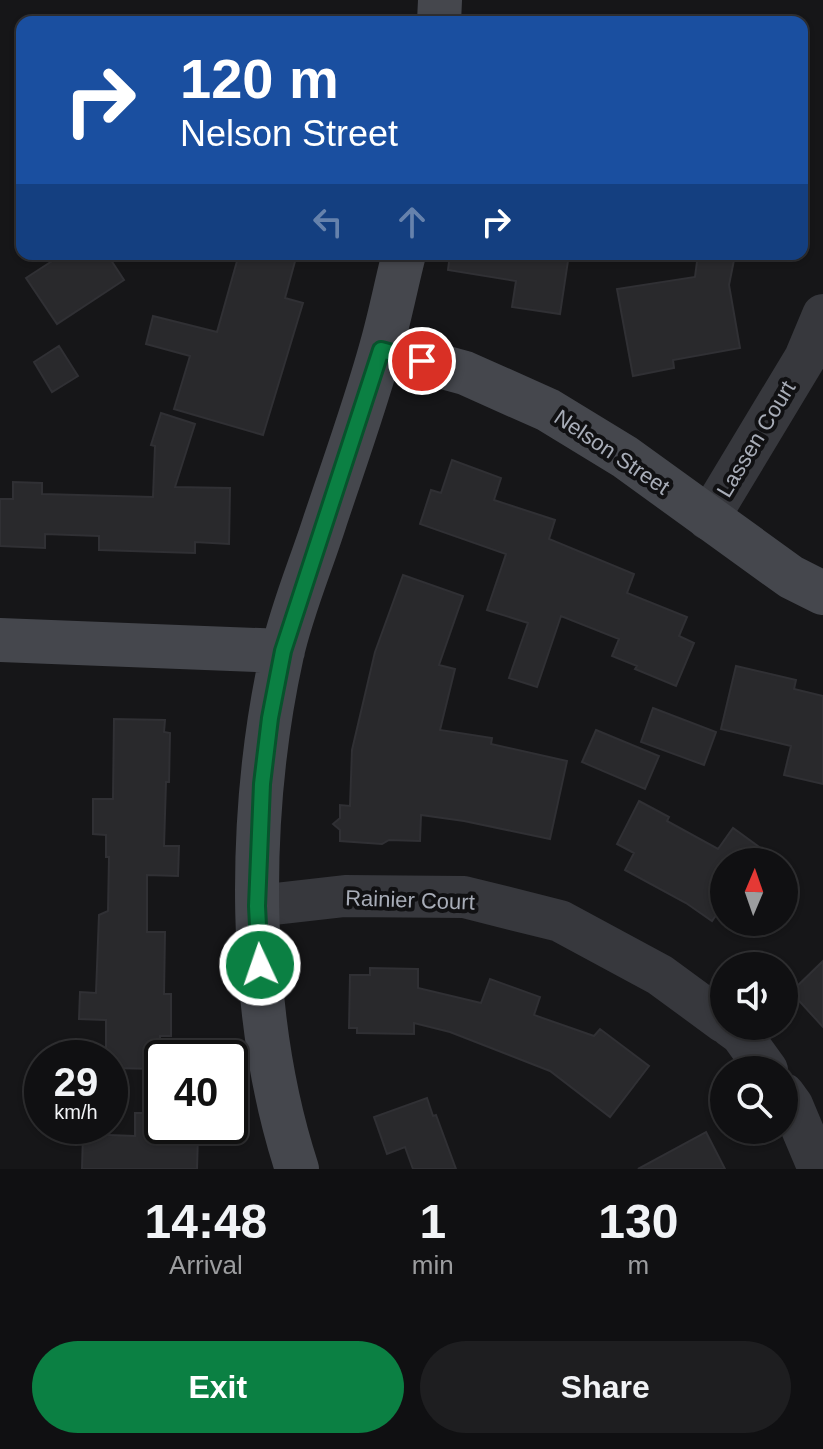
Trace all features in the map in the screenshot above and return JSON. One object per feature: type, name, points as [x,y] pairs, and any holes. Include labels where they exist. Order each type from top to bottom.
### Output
[{"type":"street","points":[[297,1169],[286,1138],[263,1023],[257,906],[262,784],[283,651],[381,350],[403,260]]},
{"type":"street","name":"Lassen Court","points":[[708,519],[805,358],[823,315]]},
{"type":"street","name":"Nelson Street","points":[[381,350],[465,373],[548,410],[625,457],[791,577],[823,593]]},
{"type":"street","points":[[0,640],[283,651]]},
{"type":"street","name":"Rainier Court","points":[[257,906],[345,896],[464,897],[560,921],[660,975],[710,1012]]},
{"type":"street","points":[[798,1119],[819,1169]]},
{"type":"building","points":[[54,260],[111,260],[124,280],[57,324],[26,278]]},
{"type":"building","points":[[237,260],[295,260],[285,298],[303,303],[263,435],[174,409],[190,356],[146,344],[153,316],[217,332]]},
{"type":"building","points":[[449,260],[568,260],[560,314],[512,307],[516,281],[448,270]]},
{"type":"building","points":[[697,260],[734,260],[729,285],[740,348],[673,360],[674,368],[633,376],[617,289],[695,277]]},
{"type":"building","points":[[59,346],[78,376],[52,392],[34,362]]},
{"type":"building","points":[[161,413],[195,424],[175,487],[230,488],[229,544],[195,542],[195,553],[99,550],[99,536],[45,534],[45,548],[0,546],[0,499],[13,499],[13,482],[42,483],[42,494],[153,497],[155,446],[151,445]]},
{"type":"building","points":[[452,460],[501,478],[494,500],[555,520],[549,539],[634,574],[627,593],[687,617],[679,636],[694,643],[676,686],[612,656],[619,639],[561,616],[537,687],[509,678],[528,623],[487,610],[506,554],[420,524],[431,490],[441,493]]},
{"type":"building","points":[[403,575],[463,596],[439,665],[455,669],[440,730],[492,738],[491,744],[567,761],[550,839],[421,815],[420,841],[389,840],[382,844],[340,841],[340,830],[333,824],[340,818],[340,805],[350,806],[352,750],[375,652]]},
{"type":"building","points":[[736,666],[796,680],[794,689],[823,696],[823,784],[784,775],[791,746],[721,729]]},
{"type":"building","points":[[653,708],[716,732],[704,765],[641,742]]},
{"type":"building","points":[[114,719],[165,720],[164,732],[170,733],[164,846],[179,846],[178,876],[147,875],[147,932],[165,932],[164,994],[171,994],[171,1036],[144,1040],[144,1069],[128,1068],[128,1040],[106,1040],[106,1020],[79,1019],[80,992],[96,993],[99,915],[108,911],[109,857],[106,857],[106,835],[93,834],[93,799],[113,799]]},
{"type":"building","points":[[596,730],[659,756],[645,789],[582,762]]},
{"type":"building","points":[[639,801],[669,817],[667,821],[716,848],[710,848],[710,920],[625,870],[634,853],[617,844]]},
{"type":"building","points":[[733,828],[761,848],[719,848]]},
{"type":"building","points":[[823,961],[823,1027],[798,1000],[798,985]]},
{"type":"building","points":[[370,968],[418,969],[418,988],[481,1003],[490,979],[540,997],[534,1015],[594,1036],[600,1029],[649,1066],[610,1117],[550,1071],[450,1032],[414,1023],[414,1034],[357,1033],[357,1028],[349,1028],[350,975],[370,975]]},
{"type":"building","points":[[427,1098],[456,1169],[413,1169],[405,1147],[387,1154],[374,1117]]},
{"type":"building","points":[[135,1113],[144,1113],[144,1144],[198,1144],[197,1169],[82,1169],[83,1144],[128,1144],[128,1136],[135,1136]]},
{"type":"building","points":[[706,1132],[725,1169],[638,1169]]},
{"type":"route","points":[[260,965],[257,906],[262,784],[283,651],[381,350],[422,361]]}]
